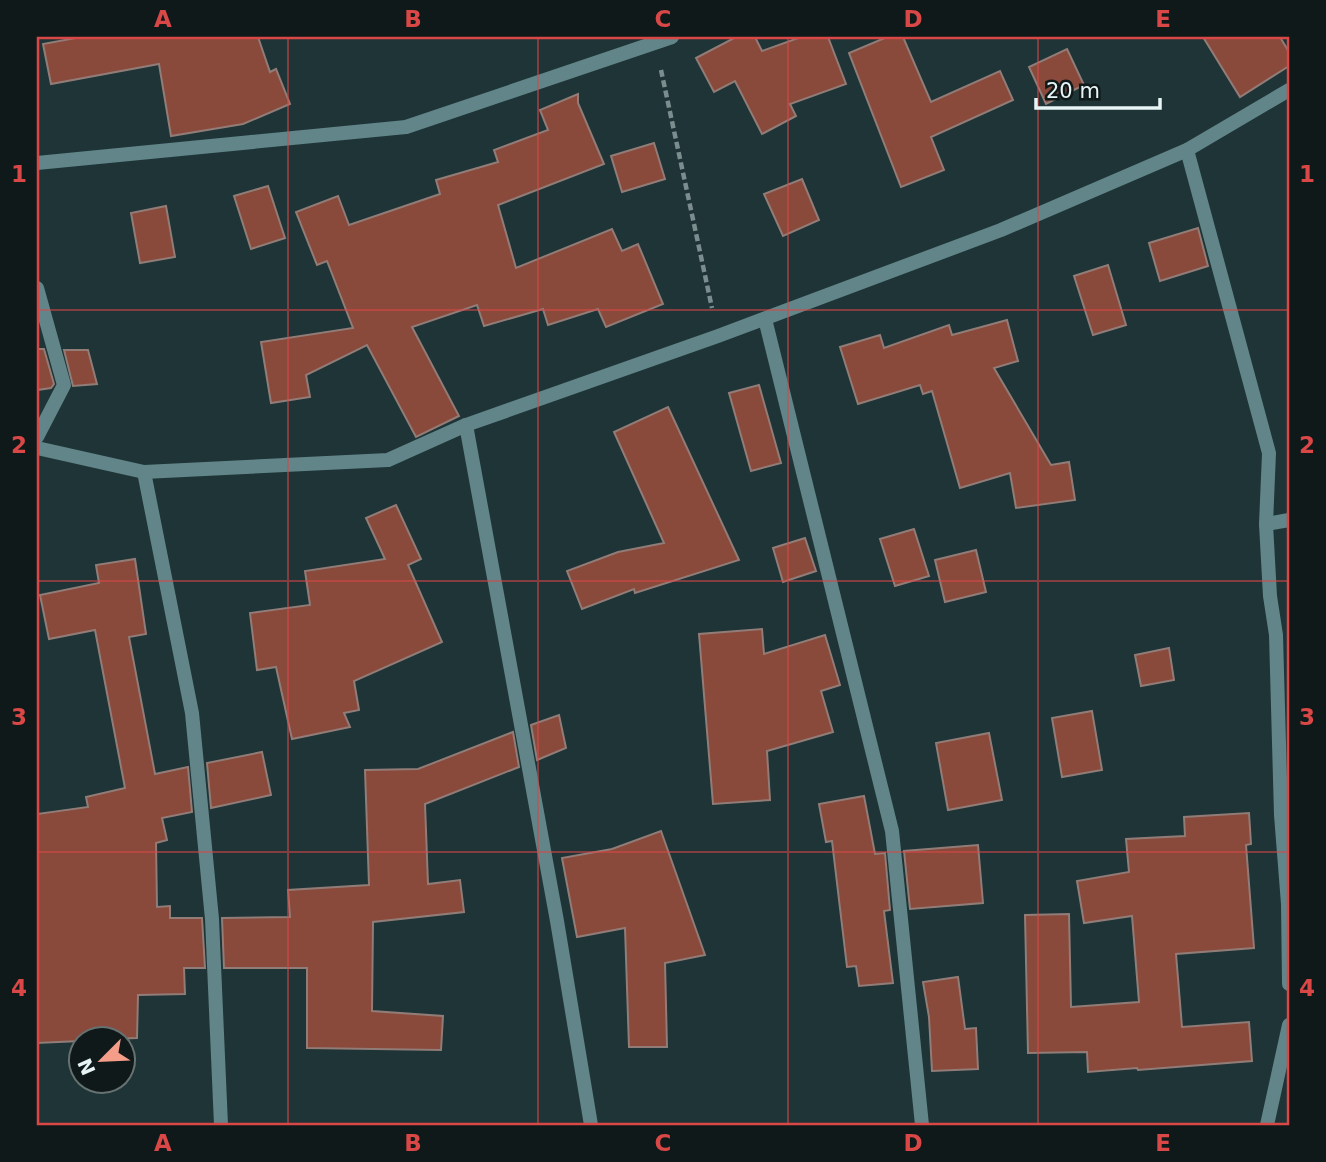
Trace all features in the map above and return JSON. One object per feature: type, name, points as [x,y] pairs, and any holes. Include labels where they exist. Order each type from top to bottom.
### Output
[{"type":"street","points":[[37,163],[406,127],[672,37]]},
{"type":"street","points":[[37,448],[144,472],[388,460],[466,425],[765,319],[1001,230],[1187,150],[1289,90]]},
{"type":"street","points":[[1187,150],[1269,453],[1266,524],[1270,596],[1276,635],[1289,984]]},
{"type":"street","points":[[37,288],[64,385],[37,437]]},
{"type":"street","points":[[765,319],[892,831],[922,1125]]},
{"type":"street","points":[[466,425],[557,921],[591,1125]]},
{"type":"street","points":[[144,472],[192,713],[212,919],[221,1125]]},
{"type":"street","points":[[1266,524],[1289,520]]},
{"type":"street","points":[[1267,1125],[1289,1025]]},
{"type":"path","points":[[655,42],[718,336]]},
{"type":"building","points":[[81,37],[258,37],[270,72],[276,69],[290,104],[243,124],[171,136],[159,64],[51,84],[43,44]]},
{"type":"building","points":[[736,37],[755,37],[762,51],[801,37],[828,37],[846,84],[790,104],[796,116],[762,134],[735,81],[714,92],[696,58]]},
{"type":"building","points":[[887,37],[903,37],[931,102],[1000,71],[1013,100],[931,137],[944,170],[901,187],[849,53]]},
{"type":"building","points":[[1203,37],[1280,37],[1289,52],[1289,66],[1240,97]]},
{"type":"building","points":[[1067,49],[1084,85],[1046,104],[1029,67]]},
{"type":"building","points":[[578,94],[578,103],[604,164],[498,205],[516,268],[612,229],[622,251],[638,244],[663,304],[606,327],[598,309],[548,325],[543,309],[484,326],[477,305],[412,327],[459,416],[416,437],[367,345],[306,375],[310,397],[271,403],[261,342],[353,328],[327,261],[317,265],[296,212],[338,196],[349,225],[440,194],[436,180],[498,162],[494,150],[548,130],[540,110]]},
{"type":"building","points":[[654,143],[665,179],[622,192],[611,156]]},
{"type":"building","points":[[802,179],[819,220],[783,236],[764,194]]},
{"type":"building","points":[[268,186],[285,238],[251,249],[234,196]]},
{"type":"building","points":[[166,206],[175,257],[140,263],[131,213]]},
{"type":"building","points":[[1198,228],[1208,266],[1160,281],[1149,243]]},
{"type":"building","points":[[1108,265],[1126,325],[1093,335],[1074,276]]},
{"type":"building","points":[[1007,320],[1018,361],[994,368],[1051,465],[1069,462],[1075,500],[1016,508],[1010,473],[960,488],[932,391],[923,394],[920,385],[858,404],[840,347],[880,335],[884,348],[949,325],[952,335]]},
{"type":"building","points":[[37,349],[44,349],[54,384],[51,388],[37,390]]},
{"type":"building","points":[[64,350],[88,350],[97,384],[73,386]]},
{"type":"building","points":[[759,385],[781,463],[751,471],[729,393]]},
{"type":"building","points":[[668,407],[739,560],[635,593],[634,589],[582,609],[567,571],[618,552],[664,543],[614,432]]},
{"type":"building","points":[[396,505],[421,559],[408,565],[442,642],[354,681],[359,710],[344,713],[350,727],[292,739],[276,667],[257,670],[250,613],[310,605],[305,571],[385,559],[366,518]]},
{"type":"building","points":[[914,529],[929,576],[895,586],[880,539]]},
{"type":"building","points":[[805,538],[816,571],[783,582],[773,548]]},
{"type":"building","points":[[976,550],[986,592],[945,602],[935,560]]},
{"type":"building","points":[[135,559],[146,634],[129,637],[155,774],[188,767],[192,812],[162,818],[167,840],[156,843],[157,907],[170,906],[170,918],[202,918],[205,968],[184,968],[185,994],[138,995],[137,1038],[136,1026],[66,1026],[66,1042],[37,1043],[37,814],[88,807],[86,797],[125,788],[95,630],[49,639],[40,595],[99,583],[96,565]]},
{"type":"building","points":[[762,629],[764,654],[825,635],[840,685],[821,691],[833,732],[767,751],[770,800],[713,804],[699,634]]},
{"type":"building","points":[[1169,648],[1174,680],[1141,686],[1135,655]]},
{"type":"building","points":[[1092,711],[1102,770],[1062,777],[1052,718]]},
{"type":"building","points":[[559,715],[566,748],[537,760],[531,725]]},
{"type":"building","points":[[513,732],[519,767],[425,804],[428,884],[460,880],[464,912],[373,922],[372,1011],[443,1016],[441,1050],[307,1048],[307,968],[224,968],[222,918],[290,917],[288,890],[369,885],[365,770],[418,769]]},
{"type":"building","points":[[989,733],[1002,800],[948,810],[936,743]]},
{"type":"building","points":[[262,752],[271,795],[211,808],[207,763]]},
{"type":"building","points":[[864,796],[875,854],[885,853],[890,910],[884,911],[893,983],[859,986],[856,966],[847,967],[832,841],[826,842],[819,804]]},
{"type":"building","points":[[1249,813],[1251,844],[1246,845],[1254,948],[1176,954],[1182,1027],[1249,1022],[1252,1061],[1088,1072],[1087,1052],[1028,1053],[1025,915],[1069,914],[1071,1007],[1139,1002],[1132,916],[1084,923],[1077,881],[1129,872],[1126,839],[1185,836],[1184,817]]},
{"type":"building","points":[[661,831],[705,955],[665,963],[667,1047],[629,1047],[625,928],[577,937],[562,858],[612,849]]},
{"type":"building","points":[[978,845],[983,903],[910,909],[904,851]]},
{"type":"building","points":[[958,977],[965,1029],[976,1028],[978,1069],[932,1071],[929,1017],[923,982]]}]
